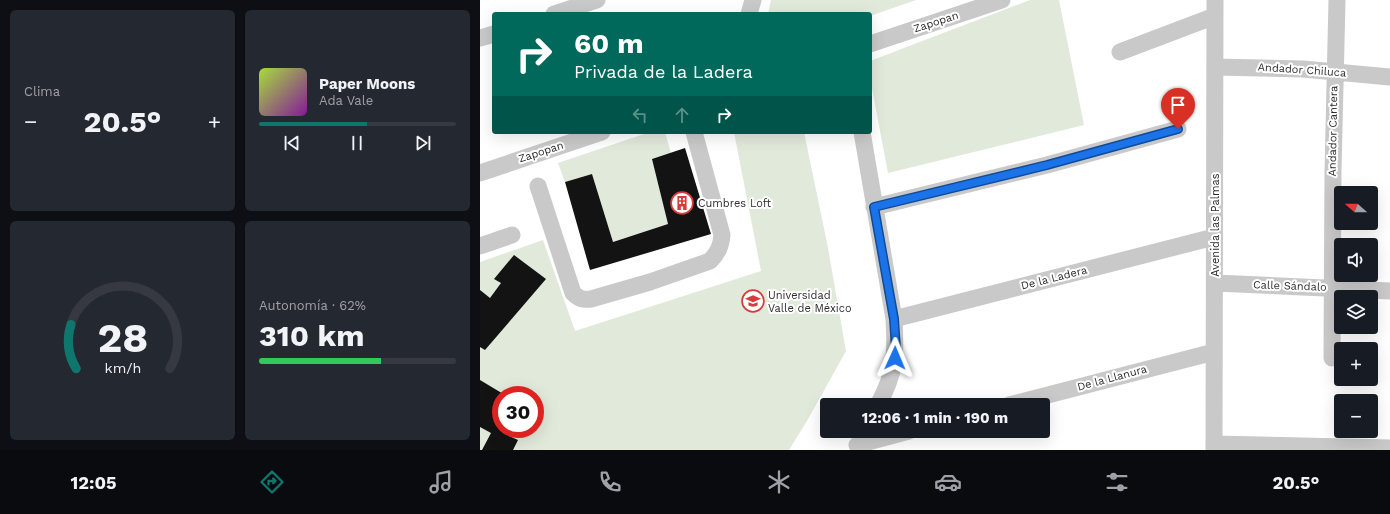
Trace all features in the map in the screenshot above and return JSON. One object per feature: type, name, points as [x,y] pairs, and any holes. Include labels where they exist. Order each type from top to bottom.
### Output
[{"type":"street","points":[[560,12],[597,0]]},
{"type":"street","points":[[750,12],[753,0]]},
{"type":"street","name":"Zapopan","points":[[872,43],[1002,0]]},
{"type":"street","name":"Andador Cantera","points":[[1332,358],[1334,72],[1337,0]]},
{"type":"street","points":[[1120,52],[1215,8]]},
{"type":"street","name":"Avenida las Palmas","points":[[1214,447],[1215,8]]},
{"type":"street","points":[[480,38],[492,35]]},
{"type":"street","name":"Andador Chiluca","points":[[1214,67],[1268,67],[1390,77]]},
{"type":"street","points":[[874,207],[1047,165],[1178,129]]},
{"type":"street","name":"Zapopan","points":[[480,173],[596,134]]},
{"type":"street","points":[[538,186],[573,293],[578,298],[583,300],[591,299],[650,282],[710,261],[716,256],[721,246],[722,235],[695,134]]},
{"type":"street","points":[[862,134],[894,319],[896,349],[894,367],[882,398]]},
{"type":"street","points":[[480,246],[512,235]]},
{"type":"street","name":"De la Ladera","points":[[894,319],[1214,237]]},
{"type":"street","name":"Calle Sándalo","points":[[1215,283],[1390,291]]},
{"type":"street","name":"De la Llanura","points":[[1036,398],[1214,352]]},
{"type":"street","points":[[858,442],[877,438]]},
{"type":"street","points":[[1214,447],[1390,448]]},
{"type":"shaded area","points":[[771,0],[916,0],[872,15],[872,12],[768,12]]},
{"type":"shaded area","points":[[1030,0],[1059,0],[1084,125],[888,173],[872,89],[872,60]]},
{"type":"shaded area","points":[[644,134],[666,134],[671,153],[653,159],[668,224],[613,242],[592,174],[565,182],[558,163]]},
{"type":"shaded area","name":"Universidad Valle de México","points":[[734,134],[804,134],[828,248],[846,351],[789,450],[480,450],[480,262],[543,240],[575,331],[761,271]]},
{"type":"building","name":"Cumbres Loft","points":[[685,148],[711,234],[590,270],[565,182],[592,174],[613,242],[668,224],[652,159]]},
{"type":"building","points":[[514,255],[546,279],[485,350],[480,347],[480,290],[490,298],[501,283],[494,279]]},
{"type":"building","points":[[480,380],[492,387],[492,438],[514,438],[518,440],[513,450],[482,450],[491,433],[480,427]]},
{"type":"place","name":"Cumbres Loft","points":[[682,203]]},
{"type":"place","name":"Universidad Valle de México","points":[[753,301]]},
{"type":"route","points":[[895,358],[896,349],[894,319],[874,207],[1047,165],[1178,129]]}]
